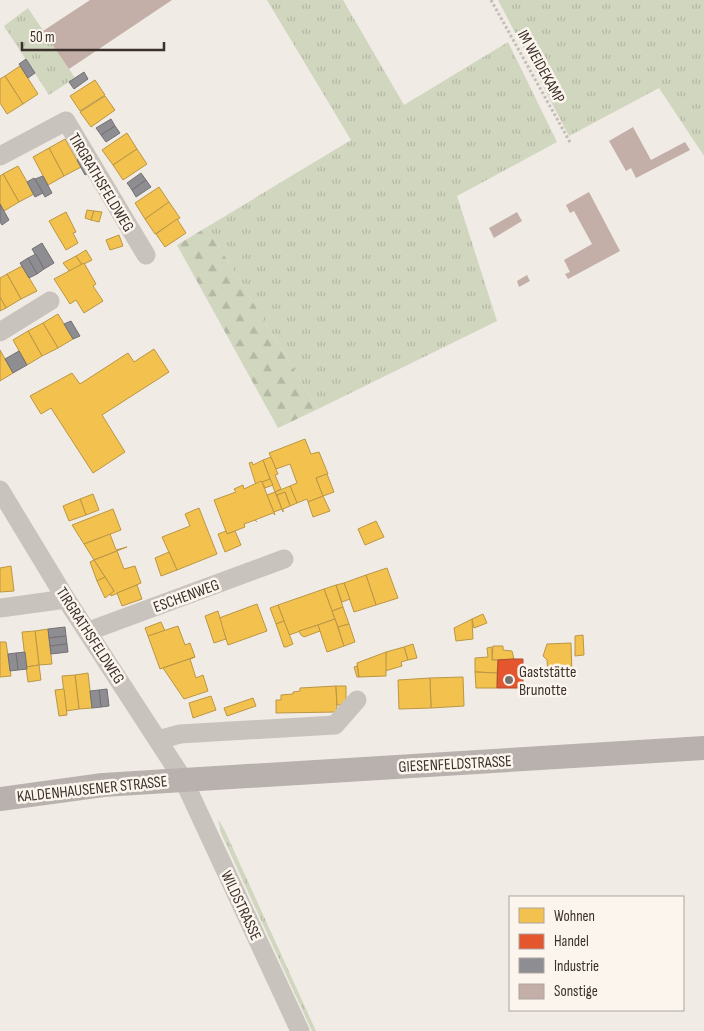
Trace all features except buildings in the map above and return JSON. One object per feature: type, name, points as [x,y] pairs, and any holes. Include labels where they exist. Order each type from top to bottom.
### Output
[{"type":"main road","name":"GIESENFELDSTRASSE","points":[[195,778],[704,748]]},
{"type":"main road","name":"KALDENHAUSENER STRASSE","points":[[0,798],[103,785],[195,778]]},
{"type":"street","name":"TIRGRATHSFELDWEG","points":[[0,156],[66,121],[146,255]]},
{"type":"street","points":[[0,332],[50,301]]},
{"type":"street","name":"TIRGRATHSFELDWEG","points":[[0,490],[66,599],[89,631],[158,740],[195,778]]},
{"type":"street","name":"ESCHENWEG","points":[[89,631],[284,559]]},
{"type":"street","points":[[0,608],[66,599]]},
{"type":"street","points":[[158,740],[180,734],[335,725],[357,700]]},
{"type":"street","name":"WILDSTRASSE","points":[[195,778],[300,1031]]},
{"type":"path","name":"IM WEIDEKAMP","points":[[491,0],[571,144]]},
{"type":"green space","points":[[267,0],[343,0],[404,105],[508,42],[557,142],[457,196],[497,321],[318,409],[207,227],[351,140]]},
{"type":"green space","points":[[498,0],[704,0],[704,156],[659,88],[569,136]]},
{"type":"green space","points":[[28,8],[75,78],[49,95],[4,26]]},
{"type":"green space","points":[[207,227],[318,409],[278,428],[177,245]]},
{"type":"green space","points":[[218,819],[316,1031],[312,1031],[221,833]]},
{"type":"place","name":"Gaststätte Brunotte","points":[[509,680]]}]
